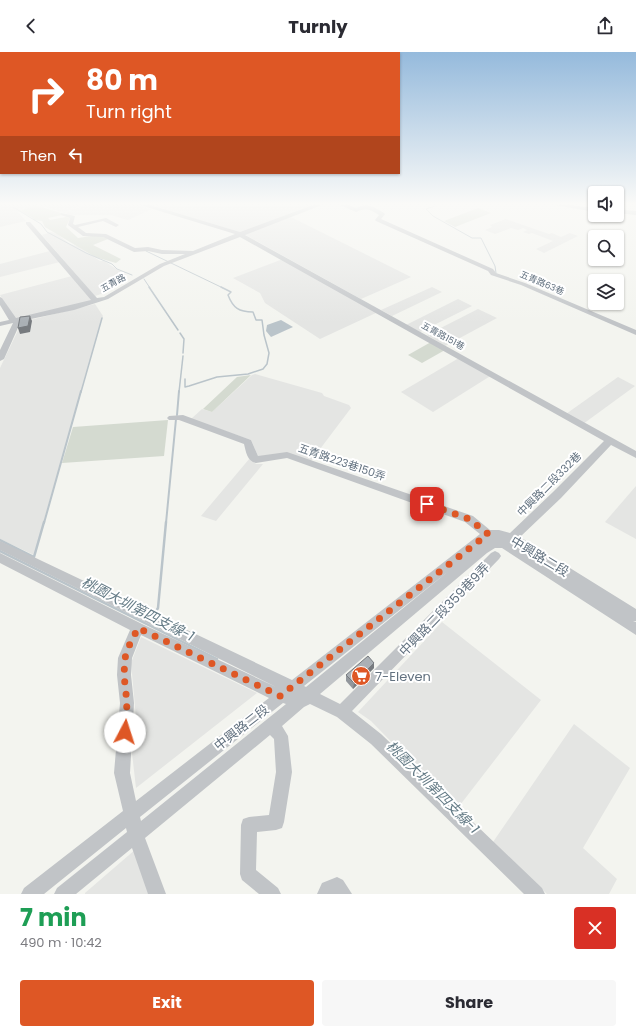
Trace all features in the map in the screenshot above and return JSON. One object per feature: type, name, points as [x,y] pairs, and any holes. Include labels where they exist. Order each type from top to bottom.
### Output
[{"type":"street","points":[[47,244],[96,301]]},
{"type":"street","points":[[123,244],[134,250],[148,249],[162,252],[194,252]]},
{"type":"street","name":"五青路","points":[[0,324],[96,301],[114,294],[162,265],[214,244]]},
{"type":"street","name":"五青路151巷","points":[[258,244],[636,455]]},
{"type":"street","name":"五青路63巷","points":[[433,244],[491,270],[492,274],[523,284],[636,333]]},
{"type":"street","points":[[0,299],[16,321],[0,359]]},
{"type":"street","name":"五青路223巷150弄","points":[[172,418],[180,418],[248,442],[253,457],[256,460],[287,456],[469,519],[488,534]]},
{"type":"street","name":"中興路二段332巷","points":[[509,541],[557,495],[610,440]]},
{"type":"street","name":"中興路二段","points":[[30,894],[285,692],[488,534],[499,534],[636,629]]},
{"type":"street","name":"中興路二段","points":[[63,894],[307,698],[483,550],[494,544],[509,541],[636,616]]},
{"type":"street","points":[[0,545],[285,692]]},
{"type":"street","name":"中興路二段359巷9弄","points":[[342,712],[495,556]]},
{"type":"street","points":[[0,558],[138,628],[285,692],[307,698],[342,712],[376,739],[536,894]]},
{"type":"street","points":[[138,628],[128,648],[124,675],[127,703],[122,773],[136,835],[157,894]]},
{"type":"street","points":[[272,894],[248,874],[249,825],[276,822],[284,772],[281,736],[276,731],[274,723]]},
{"type":"street","points":[[326,894],[328,890],[337,886],[343,894]]},
{"type":"shaded area","points":[[50,244],[71,244],[77,246],[126,275],[120,278],[111,278],[105,283],[101,290],[104,293],[95,296]]},
{"type":"shaded area","points":[[74,244],[95,244],[93,245],[121,259],[116,263],[95,257]]},
{"type":"shaded area","points":[[263,244],[346,244],[411,277],[361,299]]},
{"type":"shaded area","points":[[546,244],[561,244],[544,253],[536,249]]},
{"type":"shaded area","points":[[50,251],[60,262],[0,277],[0,264]]},
{"type":"shaded area","points":[[283,259],[378,312],[320,339],[265,303],[260,293],[233,278]]},
{"type":"shaded area","points":[[72,276],[94,300],[15,319],[0,295]]},
{"type":"shaded area","points":[[432,287],[442,292],[392,316],[381,310]]},
{"type":"shaded area","points":[[458,299],[472,306],[420,332],[406,325]]},
{"type":"shaded area","points":[[95,304],[103,316],[34,555],[0,539],[0,368],[22,322]]},
{"type":"shaded area","points":[[478,309],[497,318],[445,346],[427,335]]},
{"type":"shaded area","points":[[281,320],[293,327],[271,337],[266,331],[267,325]]},
{"type":"shaded area","points":[[431,342],[445,350],[422,363],[408,355]]},
{"type":"shaded area","points":[[459,358],[492,375],[433,412],[401,392]]},
{"type":"shaded area","points":[[255,374],[322,393],[324,396],[349,405],[351,408],[311,461],[285,453],[259,458],[251,440],[191,419],[202,409],[212,412],[252,375]]},
{"type":"shaded area","points":[[251,375],[212,412],[203,409],[237,377]]},
{"type":"shaded area","points":[[618,377],[635,386],[583,424],[566,414]]},
{"type":"shaded area","points":[[168,420],[164,456],[62,463],[73,427]]},
{"type":"shaded area","points":[[250,458],[256,464],[263,464],[216,521],[201,516]]},
{"type":"shaded area","points":[[636,486],[636,539],[605,522]]},
{"type":"shaded area","points":[[442,622],[541,700],[457,809],[371,721],[358,712]]},
{"type":"shaded area","points":[[141,637],[257,693],[136,788],[132,753],[137,728],[131,663]]},
{"type":"shaded area","points":[[574,724],[630,768],[583,848],[617,879],[609,894],[547,894],[493,842]]},
{"type":"shaded area","points":[[136,849],[153,894],[85,894],[85,893]]},
{"type":"building","points":[[30,316],[28,326],[18,328],[20,317]]},
{"type":"building","points":[[368,656],[374,663],[354,683],[346,675]]},
{"type":"waterway","points":[[70,244],[112,264],[117,269],[132,275]]},
{"type":"waterway","points":[[484,244],[495,266],[496,273]]},
{"type":"waterway","points":[[146,251],[223,288]]},
{"type":"waterway","points":[[144,279],[150,288]]},
{"type":"waterway","points":[[149,287],[178,330]]},
{"type":"waterway","points":[[185,379],[185,387],[217,377],[248,374],[263,369],[267,364],[269,353],[262,320],[256,320],[253,312],[240,310],[234,306],[228,295],[231,292],[223,288]]},
{"type":"waterway","points":[[81,392],[102,318]]},
{"type":"waterway","points":[[180,333],[184,339],[183,353]]},
{"type":"waterway","points":[[179,392],[183,356]]},
{"type":"waterway","points":[[44,523],[81,391]]},
{"type":"waterway","points":[[177,415],[179,391]]},
{"type":"waterway","points":[[166,523],[176,419]]},
{"type":"waterway","points":[[0,540],[34,557],[44,522]]},
{"type":"waterway","points":[[153,616],[158,608],[166,522]]},
{"type":"waterway","name":"桃園大圳第四支線-1","points":[[0,551],[217,659]]},
{"type":"place","name":"7-Eleven","points":[[361,676]]},
{"type":"route","points":[[125,732],[127,719],[124,675],[125,658],[128,648],[138,628],[280,696],[488,534],[469,519],[427,504]]}]
